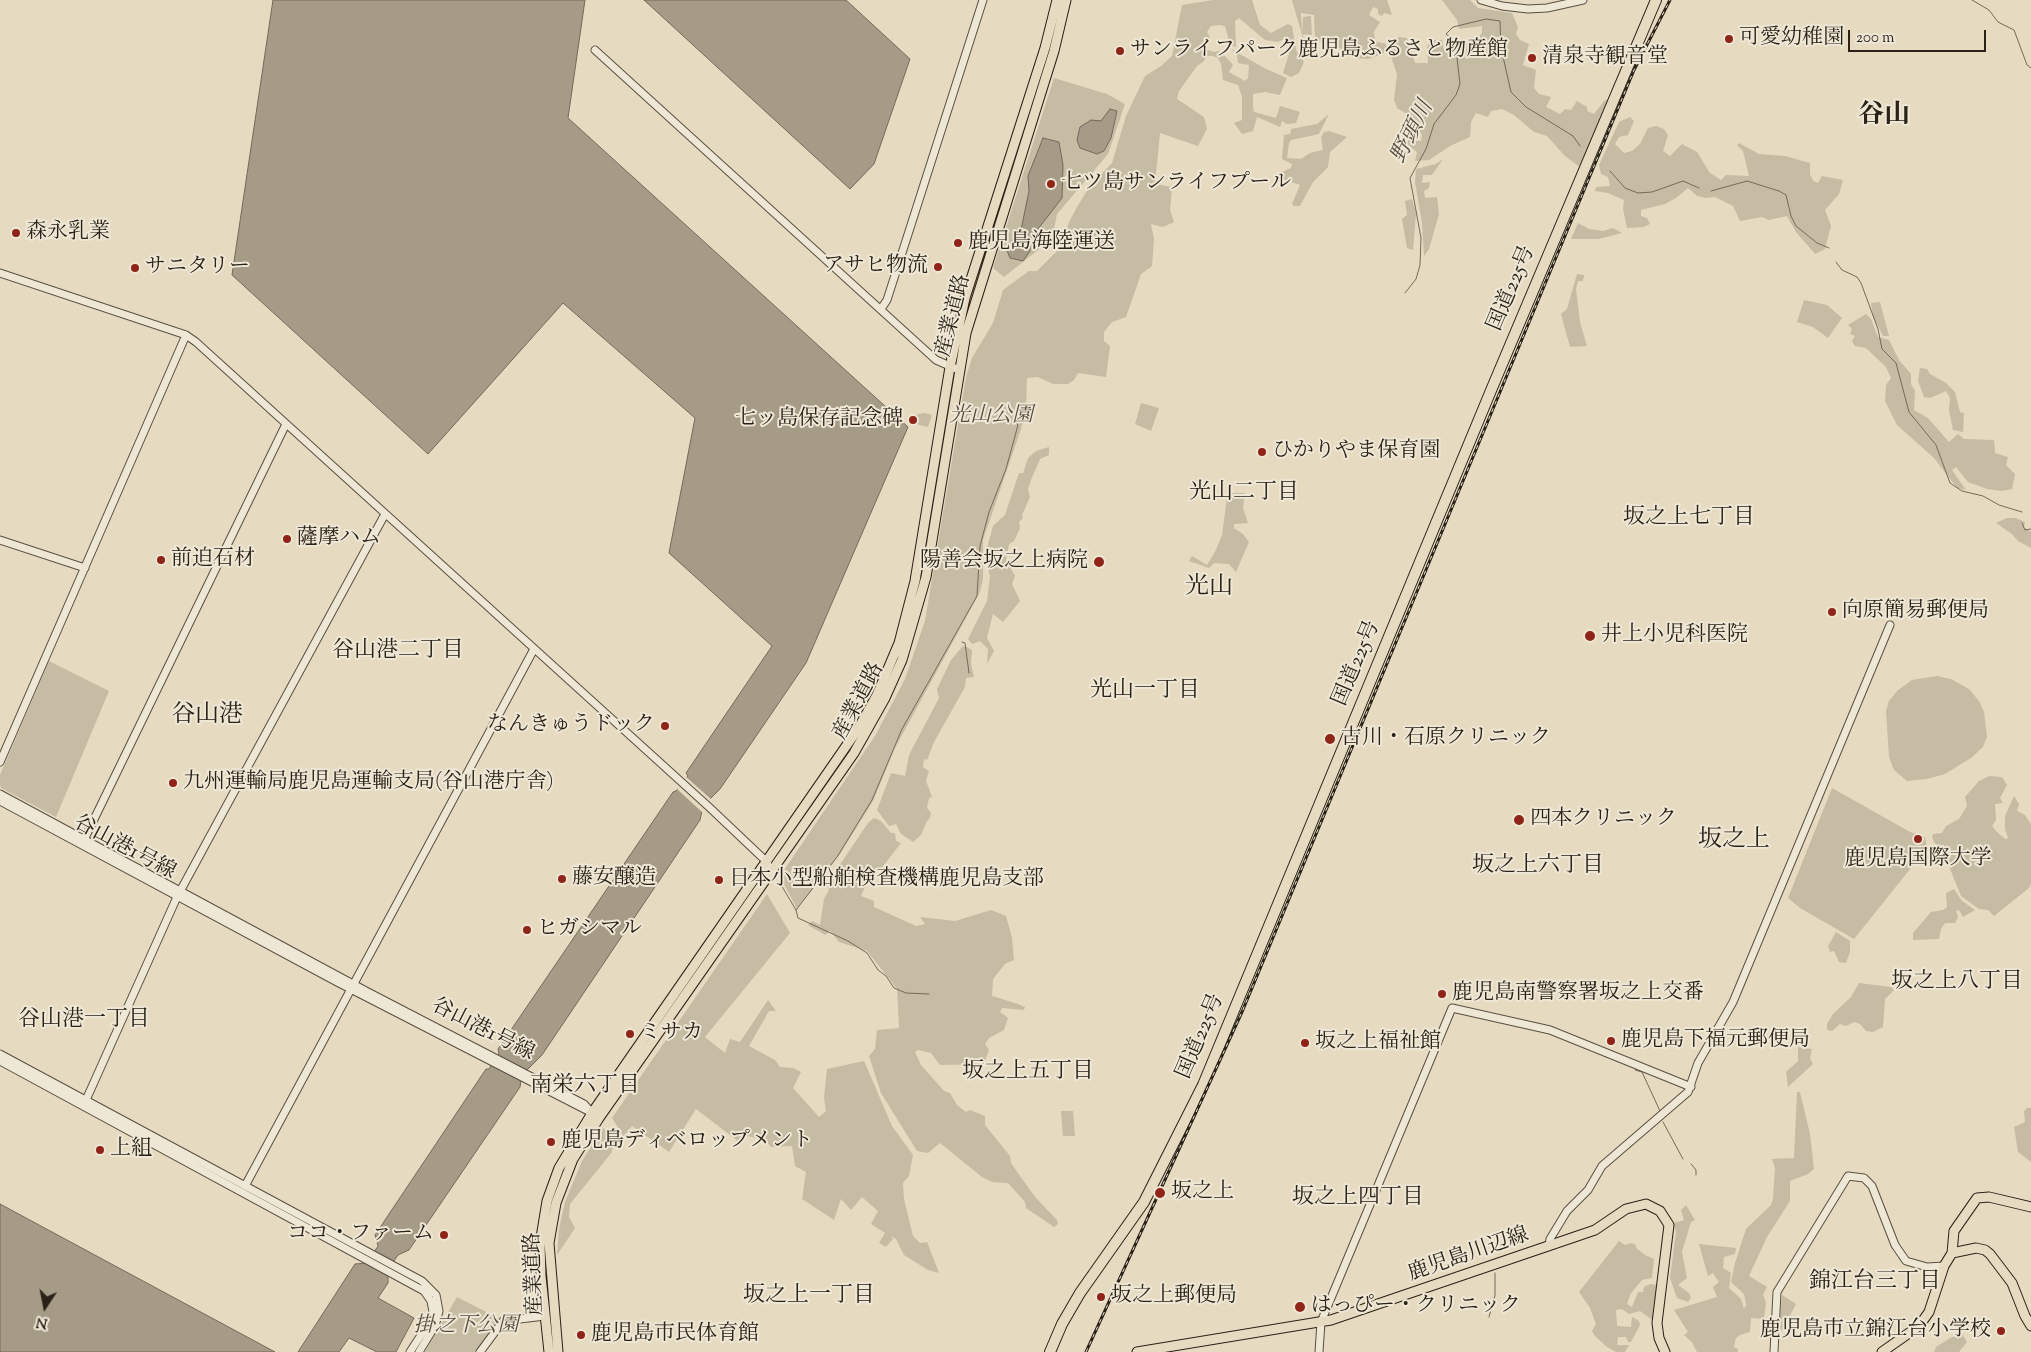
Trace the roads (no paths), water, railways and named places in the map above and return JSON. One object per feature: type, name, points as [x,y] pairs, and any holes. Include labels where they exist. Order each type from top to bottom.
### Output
[{"type":"highway","name":"国道225号","points":[[1050,1352],[1062,1324],[1080,1293],[1144,1202],[1202,1085],[1494,383],[1656,0]]},
{"type":"main road","name":"産業道路","points":[[558,1352],[550,1244],[556,1203],[573,1159],[599,1118],[771,875],[871,726],[894,681],[905,652],[926,577],[965,298],[1045,48],[1057,0]]},
{"type":"main road","name":"産業道路","points":[[549,1352],[540,1276],[540,1244],[547,1201],[559,1168],[592,1113],[858,729],[876,695],[899,643],[915,581],[955,368],[1054,51],[1066,0]]},
{"type":"main road","points":[[1882,1352],[1923,1321],[1934,1299],[1944,1266],[1952,1252],[1954,1231],[1976,1198],[1989,1197],[2031,1207]]},
{"type":"main road","name":"鹿児島川辺線","points":[[1137,1352],[1321,1322],[1442,1284],[1595,1230],[1633,1206],[1646,1204],[1660,1211],[1667,1219],[1669,1230],[1657,1323],[1659,1338],[1664,1352]]},
{"type":"main road","points":[[1952,1252],[1976,1248],[1985,1250],[1990,1254],[2012,1283],[2024,1316],[2031,1326]]},
{"type":"street","points":[[881,309],[887,300],[983,0]]},
{"type":"street","points":[[1482,0],[1507,7],[1528,9],[1552,7],[1583,0]]},
{"type":"street","points":[[595,50],[936,360],[955,368]]},
{"type":"street","points":[[0,273],[186,335],[709,807],[766,862],[771,875]]},
{"type":"street","points":[[0,762],[186,335]]},
{"type":"street","points":[[83,842],[286,424]]},
{"type":"street","points":[[86,1100],[178,894],[385,514]]},
{"type":"street","points":[[0,540],[84,568]]},
{"type":"street","points":[[1549,1246],[1550,1239],[1567,1211],[1588,1190],[1602,1166],[1657,1121],[1685,1095],[1690,1087],[1698,1063],[1733,1002],[1890,625]]},
{"type":"street","points":[[245,1186],[534,649]]},
{"type":"street","name":"谷山港1号線","points":[[0,794],[178,894],[352,987],[527,1077],[581,1109],[592,1113]]},
{"type":"street","name":"谷山港1号線","points":[[0,801],[83,842]]},
{"type":"street","points":[[1319,1352],[1321,1322],[1452,1008],[1550,1030],[1690,1087]]},
{"type":"street","points":[[0,1054],[245,1186],[364,1254]]},
{"type":"street","points":[[0,1061],[364,1254],[395,1271],[424,1291],[433,1306],[429,1323],[410,1352]]},
{"type":"street","points":[[1774,1352],[1777,1292],[1848,1176],[1864,1178],[1872,1186],[1896,1245],[1906,1261],[1927,1267],[1944,1266]]},
{"type":"street","points":[[395,1271],[422,1281],[436,1295],[439,1316],[419,1352]]},
{"type":"street","points":[[480,1352],[503,1322],[545,1316]]},
{"type":"waterway","points":[[1972,0],[1989,10],[1998,22],[2014,30],[2027,65],[2031,68]]},
{"type":"waterway","name":"野頭川","points":[[1405,293],[1416,279],[1420,265],[1421,238],[1410,178],[1426,149],[1434,124],[1456,95],[1460,84],[1455,41],[1446,34],[1453,27],[1486,19],[1500,21],[1501,48],[1511,92],[1526,107],[1573,136],[1580,146]]},
{"type":"waterway","points":[[1610,171],[1625,188],[1638,193],[1652,192],[1683,181],[1699,188]]},
{"type":"waterway","points":[[1711,191],[1747,181],[1779,191],[1786,195],[1791,216],[1796,226],[1817,243],[1829,248]]},
{"type":"waterway","points":[[1836,262],[1842,270],[1857,277],[1861,283],[1878,329],[1882,349],[1896,363],[1909,412],[1936,445],[1950,483],[1962,491],[1983,496],[1999,505],[2022,512]]},
{"type":"waterway","points":[[796,910],[837,857],[872,800],[902,729],[977,596],[980,546],[989,512],[1006,469],[1018,425],[1015,422]]},
{"type":"waterway","points":[[2022,523],[2025,530],[2031,529]]},
{"type":"waterway","points":[[962,642],[965,643],[969,673]]},
{"type":"waterway","points":[[780,883],[796,910],[798,918],[848,941],[867,953],[878,970],[886,976],[894,988],[906,993],[929,994]]},
{"type":"waterway","points":[[1635,1070],[1642,1072],[1660,1111]]},
{"type":"waterway","points":[[1663,1122],[1683,1159]]},
{"type":"waterway","points":[[1691,1164],[1696,1170],[1696,1175]]},
{"type":"waterway","points":[[1489,1317],[1495,1295],[1495,1273]]},
{"type":"railway","points":[[1086,1352],[1242,1012],[1634,70],[1670,0]]},
{"type":"place","name":"可愛幼稚園","points":[[1729,39]]},
{"type":"place","name":"サンライフパーク鹿児島ふるさと物産館","points":[[1120,51]]},
{"type":"place","name":"清泉寺観音堂","points":[[1532,58]]},
{"type":"place","name":"七ツ島サンライフプール","points":[[1051,184]]},
{"type":"place","name":"森永乳業","points":[[16,233]]},
{"type":"place","name":"鹿児島海陸運送","points":[[958,243]]},
{"type":"place","name":"アサヒ物流","points":[[938,267]]},
{"type":"place","name":"サニタリー","points":[[135,268]]},
{"type":"place","name":"七ッ島保存記念碑","points":[[913,420]]},
{"type":"place","name":"ひかりやま保育園","points":[[1262,452]]},
{"type":"place","name":"薩摩ハム","points":[[287,539]]},
{"type":"place","name":"前迫石材","points":[[161,560]]},
{"type":"place","name":"陽善会坂之上病院","points":[[1099,562]]},
{"type":"place","name":"向原簡易郵便局","points":[[1832,612]]},
{"type":"place","name":"井上小児科医院","points":[[1590,636]]},
{"type":"place","name":"なんきゅうドック","points":[[665,726]]},
{"type":"place","name":"古川・石原クリニック","points":[[1330,739]]},
{"type":"place","name":"九州運輸局鹿児島運輸支局(谷山港庁舎)","points":[[173,783]]},
{"type":"place","name":"四本クリニック","points":[[1519,820]]},
{"type":"place","name":"鹿児島国際大学","points":[[1918,839]]},
{"type":"place","name":"藤安醸造","points":[[562,879]]},
{"type":"place","name":"日本小型船舶検査機構鹿児島支部","points":[[719,880]]},
{"type":"place","name":"ヒガシマル","points":[[527,930]]},
{"type":"place","name":"鹿児島南警察署坂之上交番","points":[[1442,994]]},
{"type":"place","name":"ミサカ","points":[[630,1034]]},
{"type":"place","name":"鹿児島下福元郵便局","points":[[1611,1041]]},
{"type":"place","name":"坂之上福祉館","points":[[1305,1043]]},
{"type":"place","name":"鹿児島ディベロップメント","points":[[551,1142]]},
{"type":"place","name":"上組","points":[[100,1150]]},
{"type":"place","name":"坂之上","points":[[1160,1193]]},
{"type":"place","name":"ココ・ファーム","points":[[444,1235]]},
{"type":"place","name":"坂之上郵便局","points":[[1101,1297]]},
{"type":"place","name":"はっぴー・クリニック","points":[[1300,1307]]},
{"type":"place","name":"鹿児島市立錦江台小学校","points":[[2001,1331]]},
{"type":"place","name":"鹿児島市民体育館","points":[[581,1335]]},
{"type":"district","name":"谷山","points":[[1884,118]]},
{"type":"district","name":"光山二丁目","points":[[1244,494]]},
{"type":"district","name":"坂之上七丁目","points":[[1689,519]]},
{"type":"district","name":"光山","points":[[1209,589]]},
{"type":"district","name":"谷山港二丁目","points":[[398,652]]},
{"type":"district","name":"光山一丁目","points":[[1145,692]]},
{"type":"district","name":"谷山港","points":[[207,717]]},
{"type":"district","name":"坂之上","points":[[1734,842]]},
{"type":"district","name":"坂之上六丁目","points":[[1538,867]]},
{"type":"district","name":"坂之上八丁目","points":[[1957,983]]},
{"type":"district","name":"谷山港一丁目","points":[[84,1021]]},
{"type":"district","name":"坂之上五丁目","points":[[1028,1073]]},
{"type":"district","name":"南栄六丁目","points":[[585,1087]]},
{"type":"district","name":"坂之上四丁目","points":[[1358,1199]]},
{"type":"district","name":"錦江台三丁目","points":[[1875,1283]]},
{"type":"district","name":"坂之上一丁目","points":[[809,1297]]},
{"type":"park label","name":"光山公園","points":[[991,417]]},
{"type":"park label","name":"掛之下公園","points":[[466,1327]]}]
